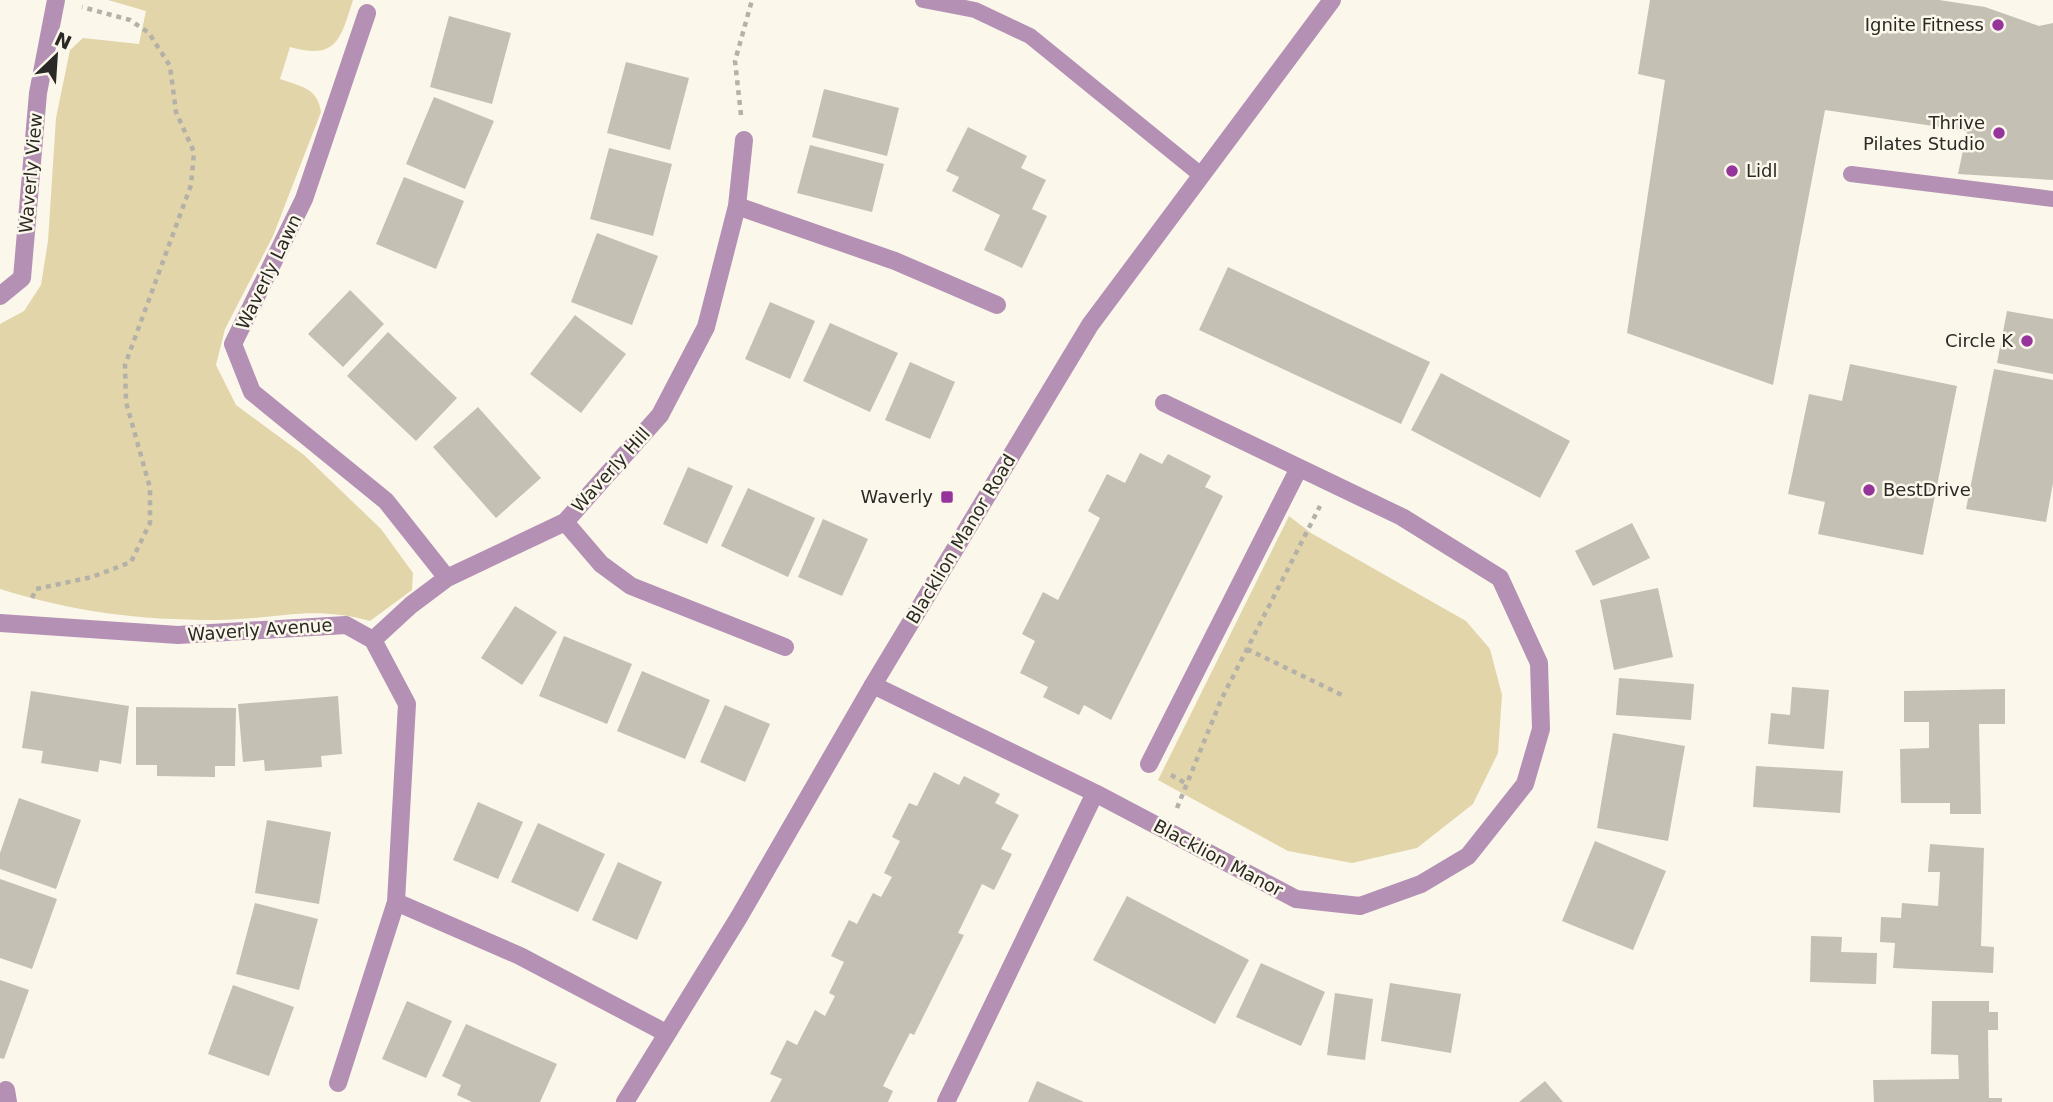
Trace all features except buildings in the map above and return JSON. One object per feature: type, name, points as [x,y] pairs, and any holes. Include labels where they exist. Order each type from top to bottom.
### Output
[{"type":"street","name":"Waverly View","points":[[0,296],[22,278],[38,93],[56,0]]},
{"type":"street","name":"Blacklion Manor Road","points":[[625,1102],[739,917],[873,685],[1090,325],[1332,0]]},
{"type":"street","name":"Waverly Lawn","points":[[367,13],[304,199],[233,344],[252,392],[386,500],[447,578]]},
{"type":"street","name":"Waverly Hill","points":[[373,640],[411,605],[447,578],[565,522],[660,415],[706,327],[737,206],[744,140]]},
{"type":"street","points":[[737,206],[895,261],[997,305]]},
{"type":"street","name":"Blacklion Manor","points":[[873,685],[1095,793],[1296,900],[1360,906],[1421,884],[1468,856],[1525,783],[1541,729],[1539,663],[1500,578],[1402,517],[1164,403]]},
{"type":"street","points":[[1149,764],[1299,468]]},
{"type":"street","points":[[565,522],[601,564],[631,586],[785,647]]},
{"type":"street","name":"Waverly Avenue","points":[[0,623],[178,635],[346,625],[373,640]]},
{"type":"street","points":[[338,1083],[396,902],[407,704],[373,640]]},
{"type":"street","points":[[946,1102],[1095,793]]},
{"type":"street","points":[[396,902],[520,956],[666,1033]]},
{"type":"lane","points":[[923,0],[975,10],[1030,36],[1201,176]]},
{"type":"lane","points":[[1851,174],[2053,199]]},
{"type":"path","points":[[20,625],[36,589],[92,577],[131,562],[150,523],[150,488],[126,402],[125,365],[191,185],[194,152],[176,112],[170,66],[149,33],[130,20],[56,0]]},
{"type":"path","points":[[744,140],[735,61],[752,0]]},
{"type":"path","points":[[1167,831],[1220,700],[1333,482]]},
{"type":"path","points":[[1247,649],[1344,696]]},
{"type":"shaded area","points":[[108,0],[353,0],[334,44],[317,51],[290,47],[280,79],[312,93],[321,112],[273,236],[225,329],[216,365],[236,405],[304,455],[381,529],[413,573],[412,590],[370,621],[349,616],[310,613],[216,620],[133,616],[54,604],[0,589],[0,324],[24,311],[41,285],[48,241],[56,118],[70,50],[83,38],[139,44],[146,11]]},
{"type":"shaded area","points":[[1289,516],[1311,533],[1466,621],[1490,649],[1502,695],[1498,753],[1473,804],[1417,848],[1352,863],[1288,851],[1158,780]]},
{"type":"place","name":"Ignite Fitness","points":[[1998,25]]},
{"type":"place","name":"Thrive Pilates Studio","points":[[1999,133]]},
{"type":"place","name":"Lidl","points":[[1732,171]]},
{"type":"place","name":"Circle K","points":[[2027,341]]},
{"type":"place","name":"BestDrive","points":[[1869,490]]},
{"type":"place","name":"Waverly","points":[[947,497]]}]
